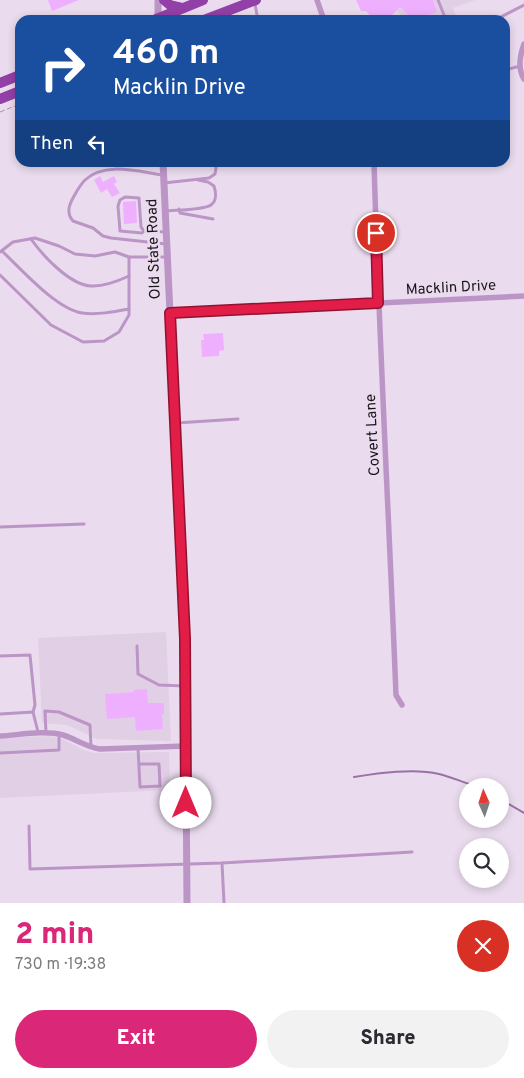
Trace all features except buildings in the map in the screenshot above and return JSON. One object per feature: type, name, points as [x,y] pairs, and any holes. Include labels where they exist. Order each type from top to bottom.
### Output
[{"type":"highway","points":[[164,0],[170,5],[183,8]]},
{"type":"highway","points":[[166,15],[203,0]]},
{"type":"highway","points":[[217,15],[255,0]]},
{"type":"highway","points":[[0,83],[15,77]]},
{"type":"highway","points":[[0,99],[15,93]]},
{"type":"street","points":[[157,15],[158,0]]},
{"type":"street","points":[[317,0],[322,15]]},
{"type":"street","points":[[524,44],[520,54],[520,66],[524,78]]},
{"type":"street","name":"Old State Road","points":[[163,167],[185,631],[187,903]]},
{"type":"street","name":"Covert Lane","points":[[374,167],[378,303],[396,695],[402,704]]},
{"type":"street","name":"Macklin Drive","points":[[170,313],[524,296]]},
{"type":"street","points":[[0,736],[59,734],[91,748],[186,746]]},
{"type":"lane","points":[[255,0],[257,15]]},
{"type":"lane","points":[[438,0],[444,15]]},
{"type":"lane","points":[[505,15],[524,5]]},
{"type":"lane","points":[[510,69],[520,66]]},
{"type":"lane","points":[[198,180],[214,176],[216,167]]},
{"type":"lane","points":[[165,211],[209,206],[215,201],[216,192],[214,186],[208,182],[198,180],[164,179],[112,169],[99,171],[83,182],[70,203],[69,213],[73,221],[93,228],[103,236],[167,244]]},
{"type":"lane","points":[[144,232],[139,198],[125,197],[120,200],[118,206],[120,231],[142,233],[166,232]]},
{"type":"lane","points":[[179,209],[180,213],[213,219]]},
{"type":"lane","points":[[129,309],[97,313],[80,312],[66,307],[1,251],[13,242],[35,238],[75,254],[95,256],[115,252],[129,257],[167,257]]},
{"type":"lane","points":[[31,239],[57,268],[79,283],[92,286],[114,283],[129,276]]},
{"type":"lane","points":[[0,275],[51,325],[82,342],[104,341],[119,332],[129,315],[129,257]]},
{"type":"lane","points":[[175,423],[238,419]]},
{"type":"lane","points":[[0,527],[84,524]]},
{"type":"lane","points":[[137,646],[138,674],[159,685],[186,686]]},
{"type":"lane","points":[[0,656],[30,655],[36,705],[33,712],[38,734]]},
{"type":"lane","points":[[0,714],[33,712]]},
{"type":"lane","points":[[46,734],[45,712],[59,712],[90,725],[91,748]]},
{"type":"lane","points":[[0,753],[59,750],[59,734]]},
{"type":"lane","points":[[138,748],[140,787],[160,786],[159,764],[139,764]]},
{"type":"lane","points":[[29,826],[30,869],[222,863],[412,852]]},
{"type":"lane","points":[[222,863],[224,903]]},
{"type":"path","points":[[0,112],[15,106]]},
{"type":"shaded area","points":[[387,0],[475,0],[453,8],[455,15],[400,15]]},
{"type":"shaded area","points":[[166,632],[171,741],[97,739],[67,725],[42,723],[38,638]]},
{"type":"shaded area","points":[[50,736],[65,740],[83,750],[94,753],[169,752],[170,790],[0,798],[0,738]]},
{"type":"waterway","points":[[354,777],[419,771],[439,774],[459,780]]},
{"type":"waterway","points":[[509,804],[524,813]]},
{"type":"route","points":[[186,803],[185,639],[170,313],[378,303],[376,233]]}]
